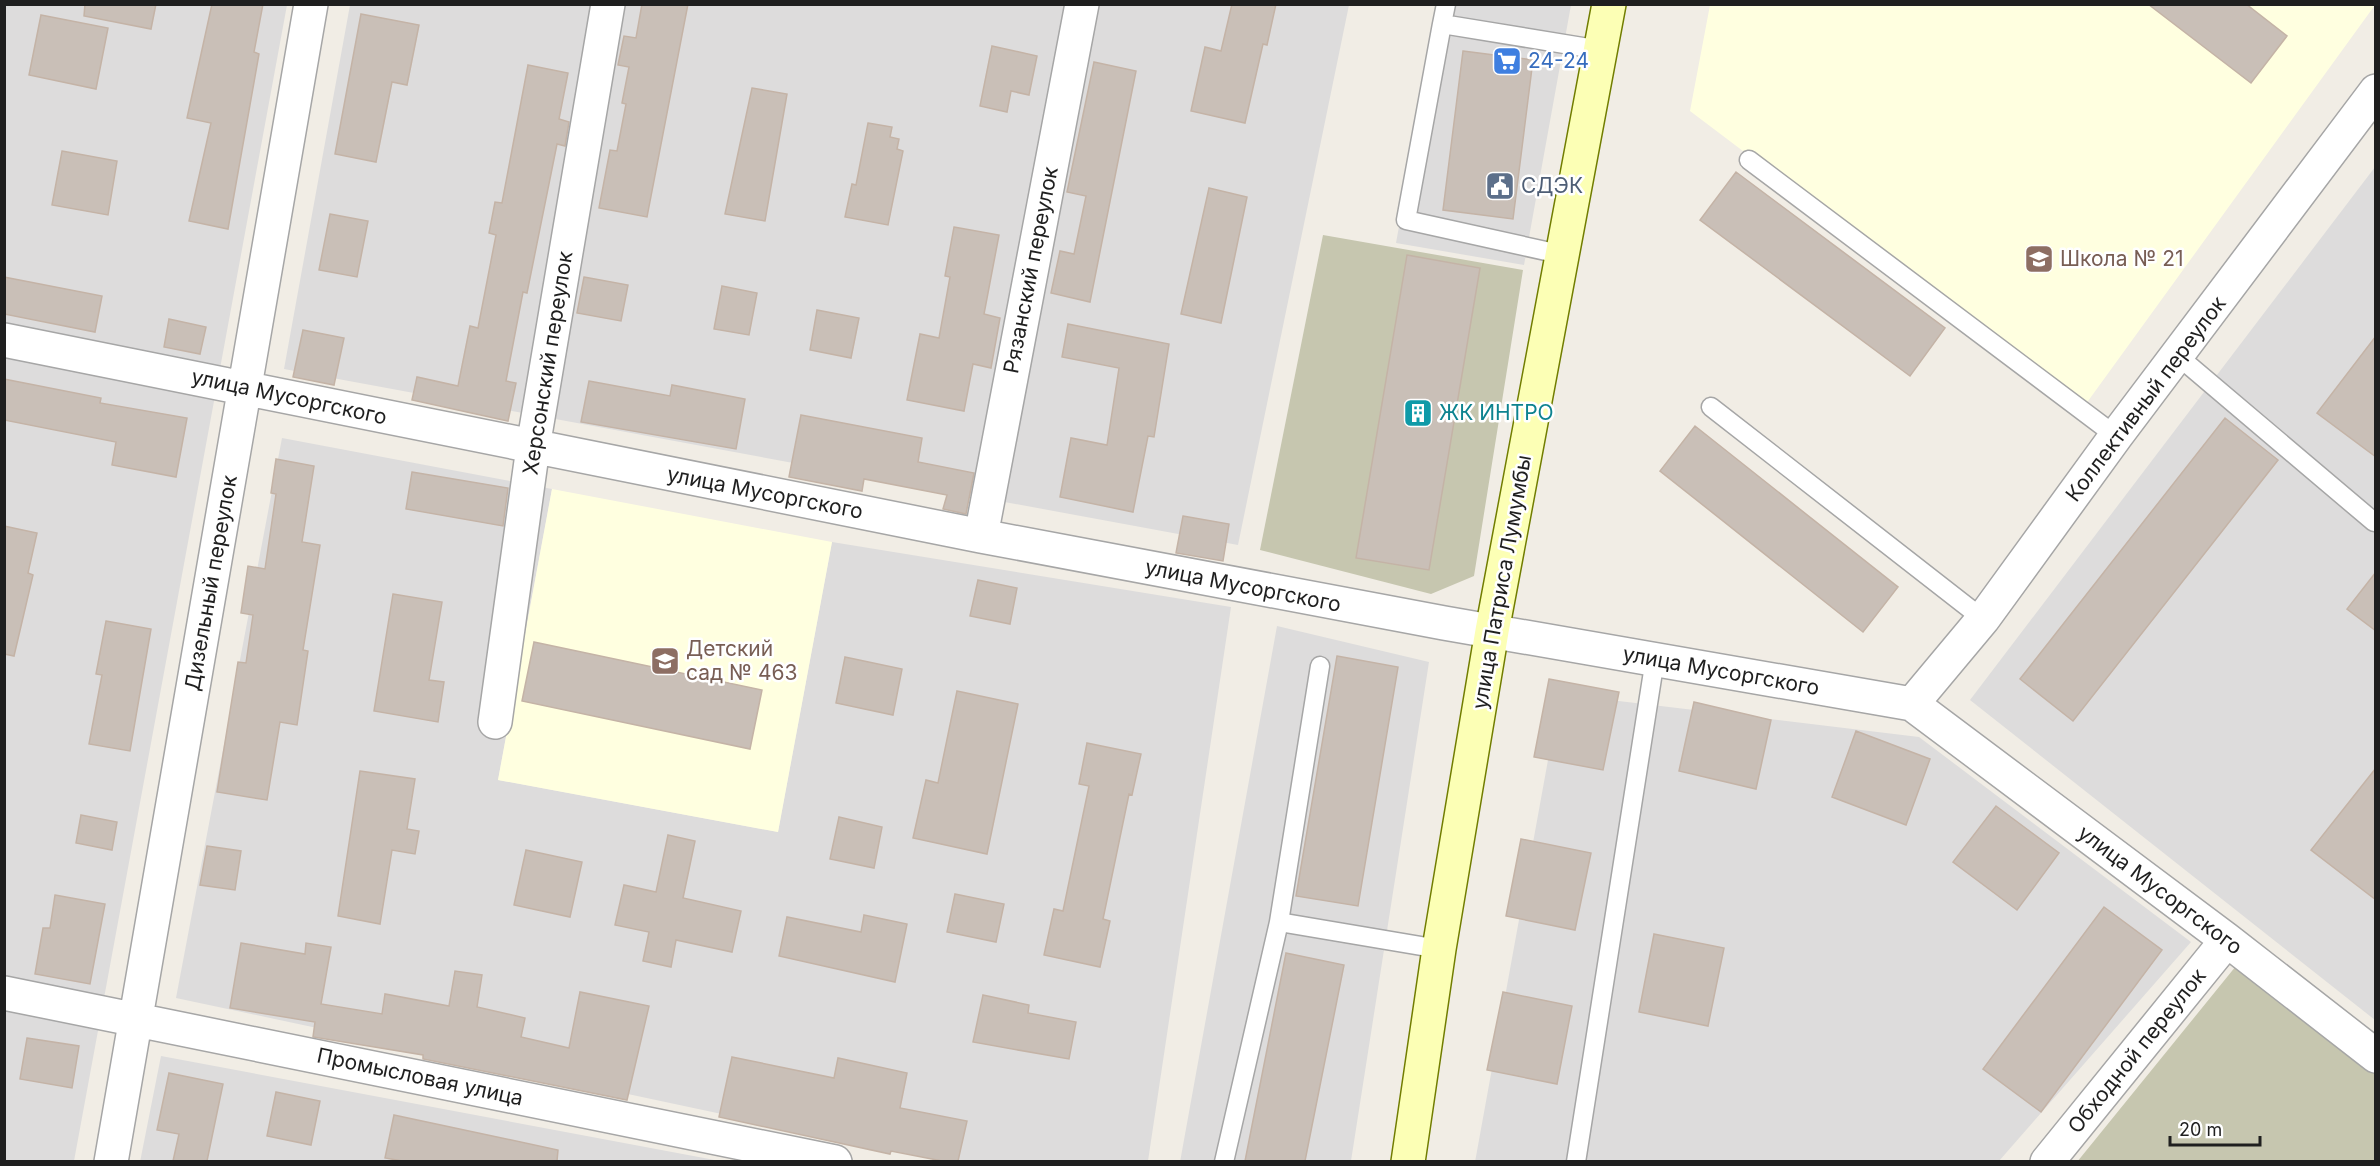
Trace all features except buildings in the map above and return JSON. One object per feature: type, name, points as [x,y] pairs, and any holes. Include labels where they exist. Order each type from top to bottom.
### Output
[{"type":"street","name":"Дизельный переулок","points":[[111,1161],[311,4]]},
{"type":"street","name":"Херсонский переулок","points":[[495,722],[533,447],[608,4]]},
{"type":"street","name":"Рязанский переулок","points":[[981,536],[1082,4]]},
{"type":"street","name":"улица Патриса Лумумбы","points":[[1408,1161],[1439,949],[1491,631],[1564,255],[1609,4]]},
{"type":"street","name":"Коллективный переулок","points":[[1912,704],[1983,619],[2116,436],[2376,91]]},
{"type":"street","name":"улица Мусоргского","points":[[4,340],[981,536],[1491,631],[1912,704],[2227,940],[2376,1056]]},
{"type":"street","name":"Обходной переулок","points":[[2047,1161],[2227,940]]},
{"type":"street","name":"Промысловая улица","points":[[4,993],[835,1161]]},
{"type":"lane","points":[[1446,4],[1406,220],[1564,255]]},
{"type":"lane","points":[[1442,24],[1601,50]]},
{"type":"lane","points":[[1749,160],[2116,436]]},
{"type":"lane","points":[[2178,356],[2374,522],[2376,520]]},
{"type":"lane","points":[[1711,407],[1983,619]]},
{"type":"lane","points":[[1576,1161],[1655,659]]},
{"type":"lane","points":[[1224,1161],[1279,922],[1320,666]]},
{"type":"lane","points":[[1279,922],[1439,949]]},
{"type":"shaded area","points":[[5,5],[287,5],[74,1161],[5,1162]]},
{"type":"shaded area","points":[[350,5],[1349,5],[1238,545],[284,369]]},
{"type":"shaded area","points":[[1439,5],[1571,5],[1524,265],[1396,243]]},
{"type":"shaded area","name":"Школа № 21","points":[[1710,5],[2375,5],[2083,408],[1690,111]]},
{"type":"shaded area","points":[[2375,167],[2375,1020],[1970,700]]},
{"type":"shaded area","points":[[1323,235],[1523,270],[1474,576],[1431,594],[1260,550]]},
{"type":"shaded area","points":[[282,438],[552,489],[498,780],[778,832],[832,542],[1231,607],[1148,1161],[943,1161],[176,998]]},
{"type":"shaded area","name":"Детский сад № 463","points":[[552,489],[832,542],[778,832],[498,780]]},
{"type":"shaded area","points":[[1277,626],[1429,662],[1351,1161],[1180,1162]]},
{"type":"shaded area","points":[[1560,694],[1919,737],[2191,942],[1999,1161],[1475,1162]]},
{"type":"shaded area","points":[[2236,966],[2375,1072],[2375,1161],[2077,1162]]},
{"type":"shaded area","points":[[161,1056],[720,1161],[140,1162]]},
{"type":"place","name":"24-24","points":[[1507,61]]},
{"type":"place","name":"СДЭК","points":[[1500,186]]},
{"type":"place","name":"Школа № 21","points":[[2039,259]]},
{"type":"place","name":"ЖК ИНТРО","points":[[1418,413]]},
{"type":"place","name":"Детский сад № 463","points":[[665,661]]}]
